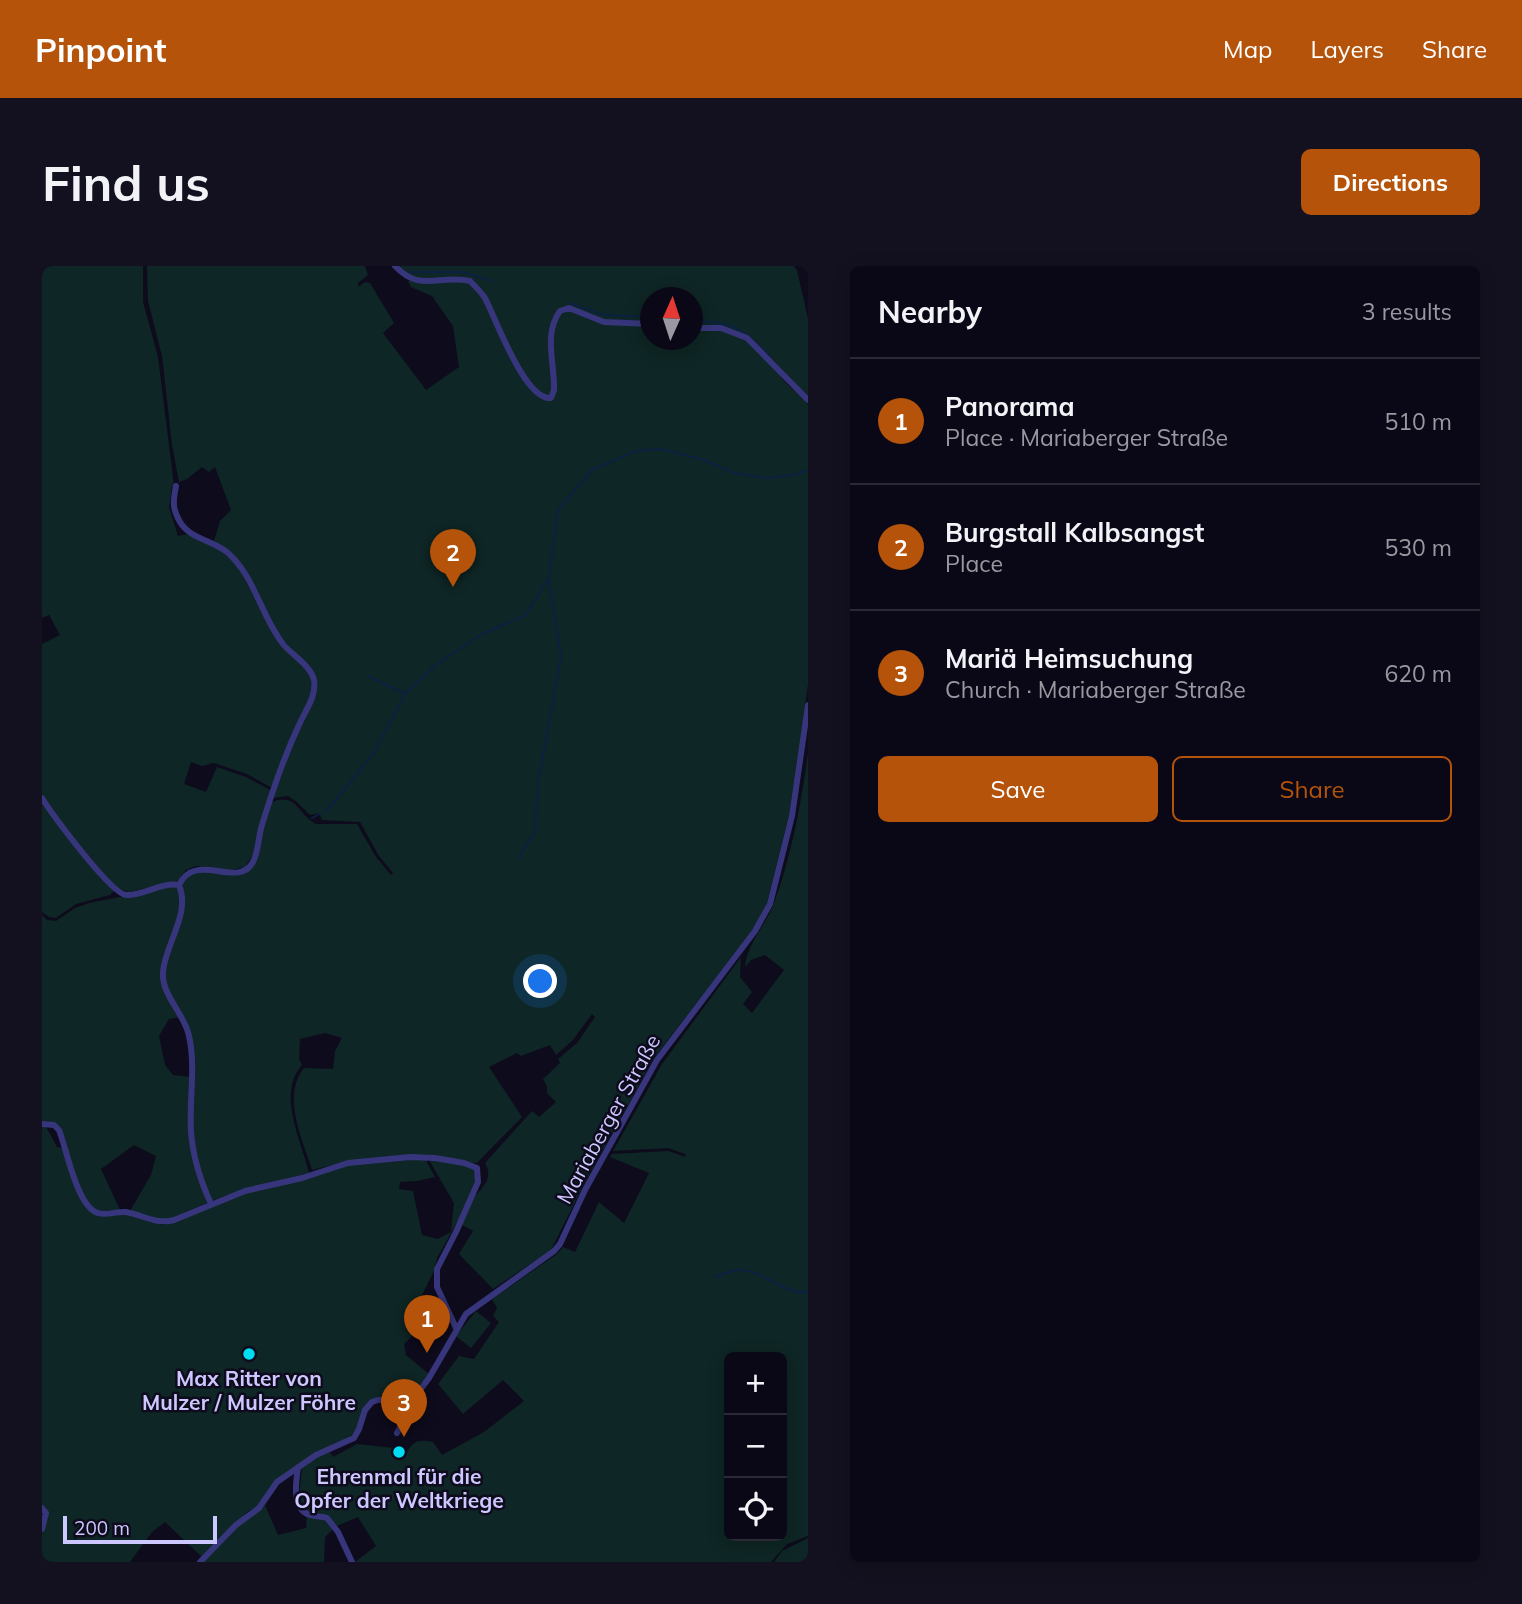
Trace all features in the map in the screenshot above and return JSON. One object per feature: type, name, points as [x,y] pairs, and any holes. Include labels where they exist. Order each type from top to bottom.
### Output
[{"type":"street","points":[[395,266],[405,277],[414,280],[470,281],[485,298],[526,378],[540,396],[546,398],[551,398],[554,390],[551,336],[560,311],[569,309],[604,322],[640,324]]},
{"type":"street","points":[[703,328],[721,328],[747,338],[808,400]]},
{"type":"street","points":[[176,486],[172,507],[186,531],[217,545],[238,563],[279,637],[315,682],[314,695],[298,727],[265,817],[252,863],[246,870],[239,872],[196,869],[188,872],[179,885]]},
{"type":"street","name":"Mariaberger Straße","points":[[397,1433],[417,1394],[466,1314],[554,1251],[657,1060],[755,931],[770,904],[782,860],[792,816],[808,705]]},
{"type":"street","points":[[42,798],[93,865],[121,894],[128,895],[170,884],[179,885]]},
{"type":"street","points":[[179,885],[182,893],[179,918],[164,963],[163,980],[187,1027],[190,1039],[191,1131],[199,1177],[210,1204]]},
{"type":"street","points":[[42,1124],[50,1124],[59,1130],[83,1198],[97,1213],[127,1213],[162,1222],[174,1220],[245,1191],[302,1178],[348,1163],[385,1158],[436,1158],[477,1168],[478,1182],[437,1269],[437,1287],[456,1328]]},
{"type":"street","points":[[200,1562],[248,1514],[259,1508],[277,1482],[316,1455],[354,1438],[365,1410],[372,1402],[408,1399],[417,1394]]},
{"type":"street","points":[[298,1467],[296,1495],[302,1511],[327,1518],[338,1532],[352,1562]]},
{"type":"street","points":[[42,1508],[46,1518],[42,1529]]},
{"type":"green space","points":[[42,266],[143,266],[143,302],[158,357],[174,485],[169,507],[178,536],[188,534],[212,544],[237,564],[266,618],[311,676],[313,694],[274,789],[247,774],[214,763],[202,766],[191,762],[184,784],[206,792],[217,767],[246,777],[272,791],[254,853],[245,867],[230,870],[196,866],[186,870],[178,881],[129,892],[116,888],[56,816],[42,794],[42,644],[60,635],[49,615],[42,618]]},
{"type":"green space","points":[[147,266],[365,266],[368,275],[358,283],[358,287],[365,282],[370,283],[394,323],[383,333],[426,390],[459,367],[453,326],[432,296],[411,287],[408,281],[411,281],[399,266],[794,266],[797,270],[808,319],[808,397],[773,360],[784,380],[808,404],[808,685],[789,816],[767,903],[754,928],[654,1058],[551,1250],[493,1289],[459,1254],[473,1231],[462,1225],[466,1211],[487,1180],[488,1169],[485,1163],[532,1111],[539,1117],[556,1102],[547,1093],[543,1079],[560,1063],[558,1059],[577,1043],[595,1017],[592,1014],[573,1040],[556,1055],[550,1045],[521,1056],[517,1053],[489,1067],[522,1117],[477,1163],[433,1156],[387,1156],[312,1170],[296,1119],[294,1092],[297,1079],[304,1068],[333,1069],[335,1051],[342,1038],[325,1033],[300,1039],[299,1059],[302,1065],[291,1090],[291,1104],[309,1173],[244,1189],[211,1201],[204,1184],[194,1138],[192,1040],[187,1021],[168,989],[164,975],[180,919],[185,877],[198,871],[236,874],[251,868],[257,859],[263,827],[272,802],[280,800],[292,802],[316,824],[357,824],[376,857],[391,875],[393,873],[379,856],[360,822],[322,820],[319,813],[310,815],[288,796],[273,798],[299,728],[315,695],[316,682],[310,669],[280,636],[239,562],[214,541],[220,521],[231,510],[215,467],[209,472],[202,467],[179,482],[162,356],[148,301]],"holes":[[[482,291],[517,363],[535,388],[546,397],[550,396],[553,390],[551,326],[561,308],[575,307],[578,314],[569,310],[561,313],[554,329],[552,347],[556,386],[552,398],[545,400],[532,392],[514,363],[480,293]]]},
{"type":"green space","points":[[808,753],[808,1536],[787,1544],[771,1562],[355,1562],[376,1546],[358,1517],[337,1526],[304,1509],[299,1496],[302,1468],[317,1456],[330,1452],[333,1457],[357,1444],[394,1448],[396,1454],[406,1455],[413,1444],[428,1441],[433,1442],[442,1455],[484,1432],[524,1401],[503,1380],[463,1414],[438,1384],[459,1356],[474,1359],[499,1322],[493,1316],[497,1308],[492,1299],[557,1254],[563,1247],[575,1252],[599,1202],[624,1223],[649,1173],[610,1157],[612,1154],[668,1151],[686,1157],[685,1154],[668,1148],[613,1151],[662,1064],[741,957],[740,977],[752,992],[743,1004],[752,1013],[784,970],[765,955],[751,960],[745,967],[749,950],[771,911],[795,829]]},
{"type":"green space","points":[[42,801],[114,891],[110,895],[76,904],[56,918],[42,912]]},
{"type":"green space","points":[[175,886],[181,893],[177,918],[161,972],[181,1017],[169,1019],[159,1036],[165,1065],[173,1075],[191,1077],[193,1141],[207,1203],[162,1220],[130,1211],[151,1175],[156,1156],[134,1145],[101,1169],[120,1210],[97,1211],[77,1182],[55,1123],[42,1121],[42,915],[47,920],[56,921],[75,908],[89,903]]},
{"type":"green space","points":[[45,1125],[57,1147],[62,1148],[91,1212],[127,1214],[162,1225],[246,1193],[348,1165],[385,1159],[426,1160],[435,1177],[400,1182],[399,1189],[413,1191],[422,1235],[438,1239],[451,1232],[454,1203],[429,1160],[463,1165],[475,1170],[475,1181],[464,1210],[437,1258],[434,1271],[421,1297],[422,1309],[416,1332],[404,1344],[406,1355],[429,1374],[407,1395],[377,1397],[352,1435],[275,1481],[258,1506],[247,1512],[202,1557],[165,1522],[152,1532],[130,1562],[42,1562],[42,1532],[48,1518],[42,1504],[42,1127]]},
{"type":"green space","points":[[476,1311],[491,1323],[471,1348],[456,1336]]},
{"type":"green space","points":[[265,1505],[278,1535],[306,1528],[307,1515],[327,1519],[333,1529],[325,1537],[324,1562],[202,1562],[238,1526]]},
{"type":"green space","points":[[808,1538],[808,1562],[774,1562],[782,1551]]},
{"type":"waterway","points":[[410,272],[462,272],[492,281]]},
{"type":"waterway","points":[[569,303],[605,315],[640,317]]},
{"type":"waterway","points":[[703,321],[736,328],[770,357]]},
{"type":"waterway","points":[[325,811],[373,754],[405,694],[434,666],[482,634],[526,615],[549,577],[558,510],[592,470],[636,451],[661,449],[704,460],[734,473],[767,478],[795,475],[808,470]]},
{"type":"waterway","points":[[518,858],[535,832],[538,783],[561,657],[549,579]]},
{"type":"waterway","points":[[368,676],[405,694]]},
{"type":"waterway","points":[[312,818],[321,813]]},
{"type":"waterway","points":[[715,1276],[738,1270],[748,1271],[789,1290],[808,1292]]},
{"type":"place","name":"Burgstall Kalbsangst","points":[[453,587]]},
{"type":"place","name":"Panorama","points":[[427,1353]]},
{"type":"place","name":"Max Ritter von Mulzer / Mulzer Föhre","points":[[249,1354]]},
{"type":"place","name":"Mariä Heimsuchung","points":[[404,1437]]},
{"type":"place","name":"Ehrenmal für die Opfer der Weltkriege","points":[[399,1452]]}]
